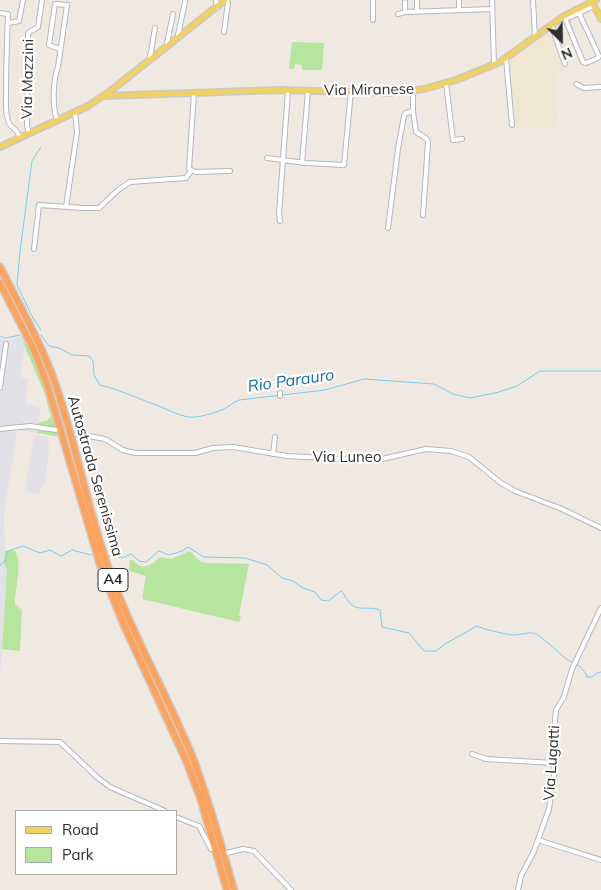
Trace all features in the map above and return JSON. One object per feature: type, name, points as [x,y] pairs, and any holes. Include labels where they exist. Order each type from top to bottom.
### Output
[{"type":"highway","name":"Autostrada Serenissima","points":[[0,267],[55,382],[66,414],[105,559],[129,620],[192,757],[209,803],[234,890]]},
{"type":"highway","name":"Autostrada Serenissima","points":[[0,283],[34,350],[48,384],[102,571],[124,625],[186,760],[201,800],[227,890]]},
{"type":"main road","points":[[111,94],[226,0]]},
{"type":"main road","name":"Via Miranese","points":[[88,106],[103,96],[111,94],[123,96],[288,90],[389,93],[413,91],[446,83],[494,65],[506,59],[552,24],[594,2]]},
{"type":"main road","points":[[594,2],[601,19]]},
{"type":"main road","name":"Via Miranese","points":[[0,147],[88,106],[123,96]]},
{"type":"street","points":[[9,22],[19,21],[23,0]]},
{"type":"street","name":"Via Mazzini","points":[[29,133],[28,33],[38,27],[42,0]]},
{"type":"street","points":[[216,0],[216,8]]},
{"type":"street","points":[[224,32],[228,3],[226,0]]},
{"type":"street","points":[[373,0],[373,20]]},
{"type":"street","points":[[417,0],[417,12]]},
{"type":"street","points":[[459,10],[460,0]]},
{"type":"street","points":[[492,0],[494,65]]},
{"type":"street","points":[[533,0],[535,37]]},
{"type":"street","points":[[180,37],[178,35],[185,2]]},
{"type":"street","points":[[405,2],[405,12]]},
{"type":"street","name":"Via Miranese","points":[[565,18],[579,13],[594,2]]},
{"type":"street","points":[[57,120],[54,93],[67,5],[55,4],[49,45],[60,49]]},
{"type":"street","points":[[398,14],[405,12],[492,9]]},
{"type":"street","points":[[0,13],[8,14],[9,22],[6,70],[7,117],[10,124],[18,131],[20,138]]},
{"type":"street","points":[[565,18],[583,62],[586,63],[599,57],[579,13]]},
{"type":"street","points":[[168,46],[173,14]]},
{"type":"street","points":[[552,24],[565,64]]},
{"type":"street","points":[[152,59],[150,57],[156,28]]},
{"type":"street","points":[[506,59],[512,125]]},
{"type":"street","points":[[446,83],[453,140],[462,138]]},
{"type":"street","points":[[576,84],[584,88],[601,87]]},
{"type":"street","points":[[280,221],[288,90]]},
{"type":"street","points":[[302,162],[308,90]]},
{"type":"street","points":[[267,158],[344,165],[351,91]]},
{"type":"street","points":[[413,91],[416,132],[427,139],[428,142],[423,215]]},
{"type":"street","points":[[34,249],[39,205],[99,208],[118,190],[130,182],[186,178],[190,170],[194,93]]},
{"type":"street","points":[[388,228],[404,115],[413,111]]},
{"type":"street","points":[[66,207],[77,132],[75,112]]},
{"type":"street","points":[[190,170],[230,171]]},
{"type":"street","points":[[0,388],[6,344]]},
{"type":"street","points":[[0,430],[30,426],[56,430]]},
{"type":"street","name":"Via Luneo","points":[[77,434],[105,439],[123,450],[135,453],[195,453],[213,448],[234,447],[249,448],[273,454],[371,460],[426,449],[451,451],[469,457],[508,488],[562,509],[601,528]]},
{"type":"street","points":[[273,454],[275,437]]},
{"type":"street","name":"Via Lugatti","points":[[518,890],[521,876],[538,840],[549,809],[554,775],[555,712],[564,697],[575,664],[601,608]]},
{"type":"street","points":[[0,741],[60,742],[110,788],[163,810]]},
{"type":"street","points":[[472,754],[486,760],[554,763]]},
{"type":"street","points":[[178,818],[199,826],[211,850]]},
{"type":"street","points":[[538,840],[601,860]]},
{"type":"street","points":[[227,853],[248,849],[254,851],[291,890]]},
{"type":"shaded area","points":[[552,27],[563,65],[566,64],[568,68],[555,74],[558,126],[514,128],[508,61]]},
{"type":"shaded area","points":[[24,335],[24,352],[20,377],[28,378],[26,404],[41,408],[37,433],[0,427],[0,338],[9,340]]},
{"type":"shaded area","points":[[0,432],[17,432],[4,514],[4,563],[7,570],[0,681]]},
{"type":"shaded area","points":[[34,435],[48,437],[49,450],[45,485],[42,484],[40,494],[25,491]]},
{"type":"green space","points":[[292,42],[324,43],[322,70],[302,70],[302,65],[295,64],[294,69],[289,69]]},
{"type":"green space","points":[[25,338],[40,370],[61,437],[37,433],[39,422],[46,421],[51,417],[44,392],[24,345]]},
{"type":"green space","points":[[15,550],[19,569],[15,604],[22,610],[20,651],[2,649],[7,570],[4,563],[5,551]]},
{"type":"green space","points":[[190,551],[201,562],[249,564],[239,622],[142,599],[146,576],[129,571],[130,560],[133,560],[140,566],[147,566],[154,563],[160,557],[171,559]]},
{"type":"waterway","points":[[41,147],[32,161],[17,285],[41,330]]},
{"type":"waterway","name":"Rio Parauro","points":[[0,336],[6,338],[20,335]]},
{"type":"waterway","name":"Rio Parauro","points":[[41,335],[49,346],[59,348],[72,355],[89,356],[93,361],[94,375],[100,385],[188,417],[222,410],[239,400],[325,390],[364,379],[434,384],[453,394],[470,398],[517,386],[540,371],[601,371]]},
{"type":"waterway","points":[[0,565],[5,561],[8,551],[23,546],[40,553],[50,550],[61,556],[72,550],[91,555]]},
{"type":"waterway","points":[[109,556],[122,558],[131,554],[139,561],[146,562],[159,551],[169,555],[188,547],[204,557],[245,558],[267,565],[282,578],[293,581],[303,588],[315,592],[321,600],[328,601],[341,591],[355,607],[380,610],[382,627],[409,633],[424,651],[436,651],[477,626],[511,635],[537,634],[566,659],[581,668],[587,677],[592,677],[601,672]]}]
